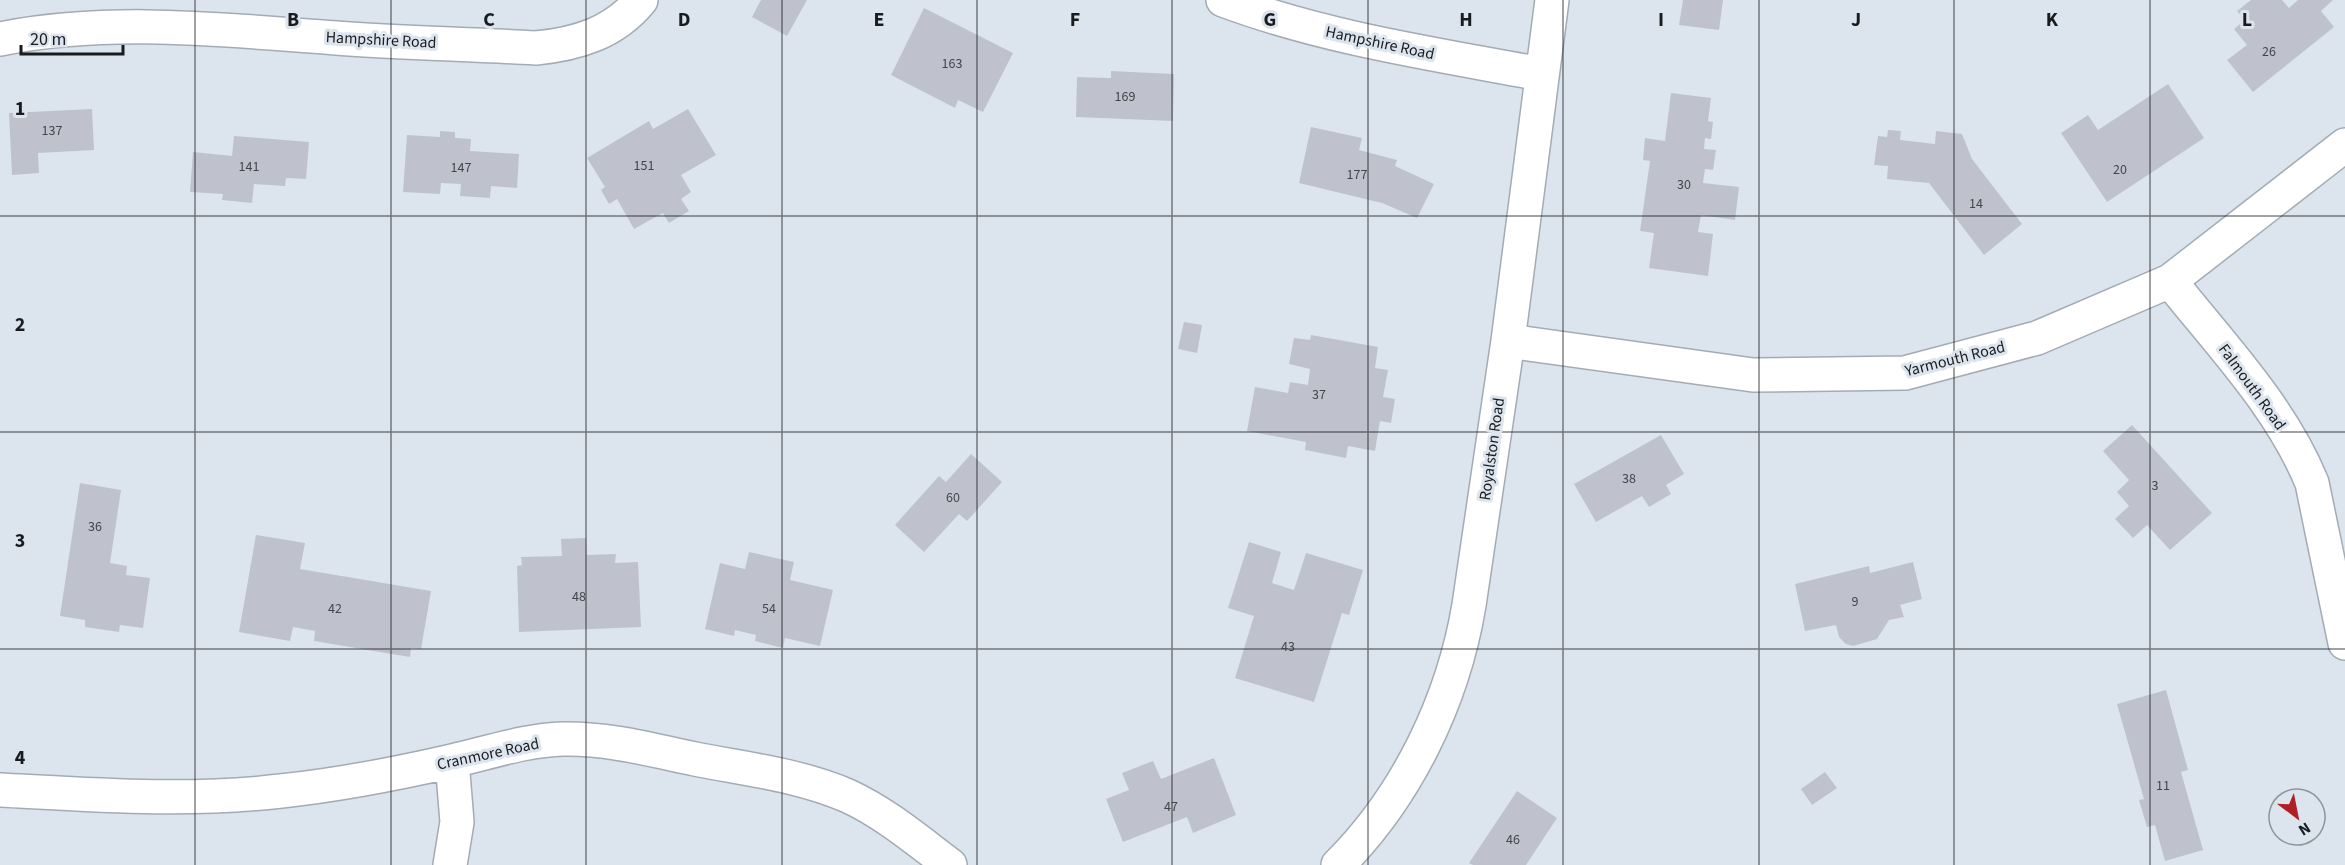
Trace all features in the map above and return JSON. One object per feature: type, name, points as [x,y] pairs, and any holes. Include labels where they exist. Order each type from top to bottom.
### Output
[{"type":"street","name":"Hampshire Road","points":[[0,39],[107,28],[188,13],[346,39],[536,48],[562,45],[598,33],[620,20],[640,0]]},
{"type":"street","name":"Hampshire Road","points":[[1223,0],[1283,20],[1344,36],[1541,74]]},
{"type":"street","name":"Royalston Road","points":[[1338,865],[1374,822],[1407,774],[1438,713],[1454,670],[1469,605],[1508,341],[1552,0]]},
{"type":"street","name":"Yarmouth Road","points":[[1508,341],[1753,375],[1905,373],[2037,338],[2170,281],[2345,145]]},
{"type":"street","name":"Falmouth Road","points":[[2170,281],[2270,406],[2304,464],[2312,483],[2345,643]]},
{"type":"street","name":"Cranmore Road","points":[[0,790],[152,797],[249,795],[343,783],[521,745],[562,739],[583,740],[631,746],[777,775],[825,788],[864,804],[950,865]]},
{"type":"street","points":[[450,865],[457,822],[452,761]]},
{"type":"building","points":[[761,0],[807,0],[787,36],[752,17]]},
{"type":"building","points":[[1683,0],[1723,0],[1719,30],[1679,25]]},
{"type":"building","points":[[2251,0],[2282,0],[2289,8],[2298,0],[2333,0],[2321,11],[2334,27],[2253,92],[2227,60],[2247,45],[2234,29],[2245,20],[2237,11]]},
{"type":"building","points":[[924,8],[1013,53],[983,112],[958,100],[955,108],[891,75]]},
{"type":"building","points":[[1111,71],[1174,74],[1173,121],[1076,117],[1077,77],[1111,78]]},
{"type":"building","points":[[2168,84],[2204,138],[2107,202],[2061,133],[2088,115],[2098,130]]},
{"type":"building","points":[[1671,93],[1711,98],[1708,121],[1713,122],[1711,139],[1705,138],[1704,149],[1716,150],[1713,170],[1705,169],[1703,183],[1739,187],[1735,220],[1701,215],[1698,232],[1713,234],[1708,276],[1649,268],[1654,233],[1640,231],[1650,161],[1643,160],[1645,138],[1665,141]]},
{"type":"building","points":[[92,109],[94,150],[38,153],[39,173],[12,175],[9,113]]},
{"type":"building","points":[[688,109],[716,155],[681,175],[691,192],[681,199],[689,211],[669,223],[663,213],[634,229],[617,199],[609,204],[601,190],[605,187],[587,158],[649,121],[653,129]]},
{"type":"building","points":[[1311,127],[1362,138],[1359,150],[1397,160],[1395,166],[1434,184],[1417,218],[1382,203],[1299,183]]},
{"type":"building","points":[[1888,130],[1901,131],[1900,140],[1935,144],[1936,131],[1962,134],[1972,159],[2022,224],[1984,255],[1929,183],[1887,179],[1888,166],[1874,165],[1878,136],[1887,137]]},
{"type":"building","points":[[440,131],[455,132],[455,138],[471,139],[470,151],[519,154],[517,188],[491,186],[490,198],[460,196],[461,184],[441,183],[440,194],[403,192],[407,135],[440,137]]},
{"type":"building","points":[[234,136],[309,142],[306,179],[286,178],[285,186],[254,184],[252,203],[222,200],[223,194],[190,192],[193,152],[232,156]]},
{"type":"building","points":[[1184,322],[1202,325],[1197,353],[1178,349]]},
{"type":"building","points":[[1311,335],[1378,347],[1375,368],[1388,370],[1383,397],[1395,399],[1391,423],[1380,421],[1375,451],[1348,446],[1346,458],[1305,450],[1306,442],[1247,431],[1255,387],[1288,393],[1290,382],[1308,385],[1310,369],[1289,364],[1294,338],[1310,340]]},
{"type":"building","points":[[2132,425],[2212,513],[2170,550],[2147,525],[2133,538],[2115,519],[2129,506],[2117,492],[2129,480],[2103,451]]},
{"type":"building","points":[[1661,435],[1684,474],[1666,485],[1671,494],[1649,507],[1642,496],[1596,522],[1574,484]]},
{"type":"building","points":[[971,454],[1002,482],[967,521],[959,514],[924,552],[895,525],[939,476],[946,482]]},
{"type":"building","points":[[80,483],[121,490],[110,563],[127,566],[126,575],[150,578],[143,628],[120,625],[119,632],[85,627],[85,620],[60,616]]},
{"type":"building","points":[[256,535],[305,543],[300,569],[431,591],[421,649],[411,648],[410,657],[314,641],[315,631],[293,627],[290,641],[239,632]]},
{"type":"building","points":[[586,538],[587,555],[616,554],[615,563],[638,562],[641,627],[519,632],[517,566],[522,565],[521,557],[562,556],[561,539]]},
{"type":"building","points":[[1249,542],[1281,552],[1272,583],[1294,590],[1306,553],[1363,570],[1349,615],[1342,613],[1314,702],[1235,678],[1254,616],[1228,608]]},
{"type":"building","points":[[749,552],[794,562],[790,580],[833,590],[820,646],[785,638],[783,648],[755,641],[756,635],[735,630],[734,636],[705,629],[720,563],[745,569]]},
{"type":"building","points":[[1913,562],[1922,599],[1900,605],[1904,617],[1889,620],[1877,639],[1853,646],[1846,644],[1839,637],[1836,625],[1805,631],[1795,584],[1869,566],[1870,573]]},
{"type":"building","points":[[2166,690],[2188,770],[2181,772],[2203,850],[2165,861],[2155,825],[2147,827],[2139,800],[2144,799],[2117,704]]},
{"type":"building","points":[[1214,758],[1236,815],[1193,833],[1187,817],[1123,842],[1106,799],[1129,790],[1122,773],[1153,761],[1161,779]]},
{"type":"building","points":[[1825,772],[1837,788],[1812,805],[1801,789]]},
{"type":"building","points":[[1517,791],[1557,818],[1526,865],[1473,865],[1469,863]]}]
